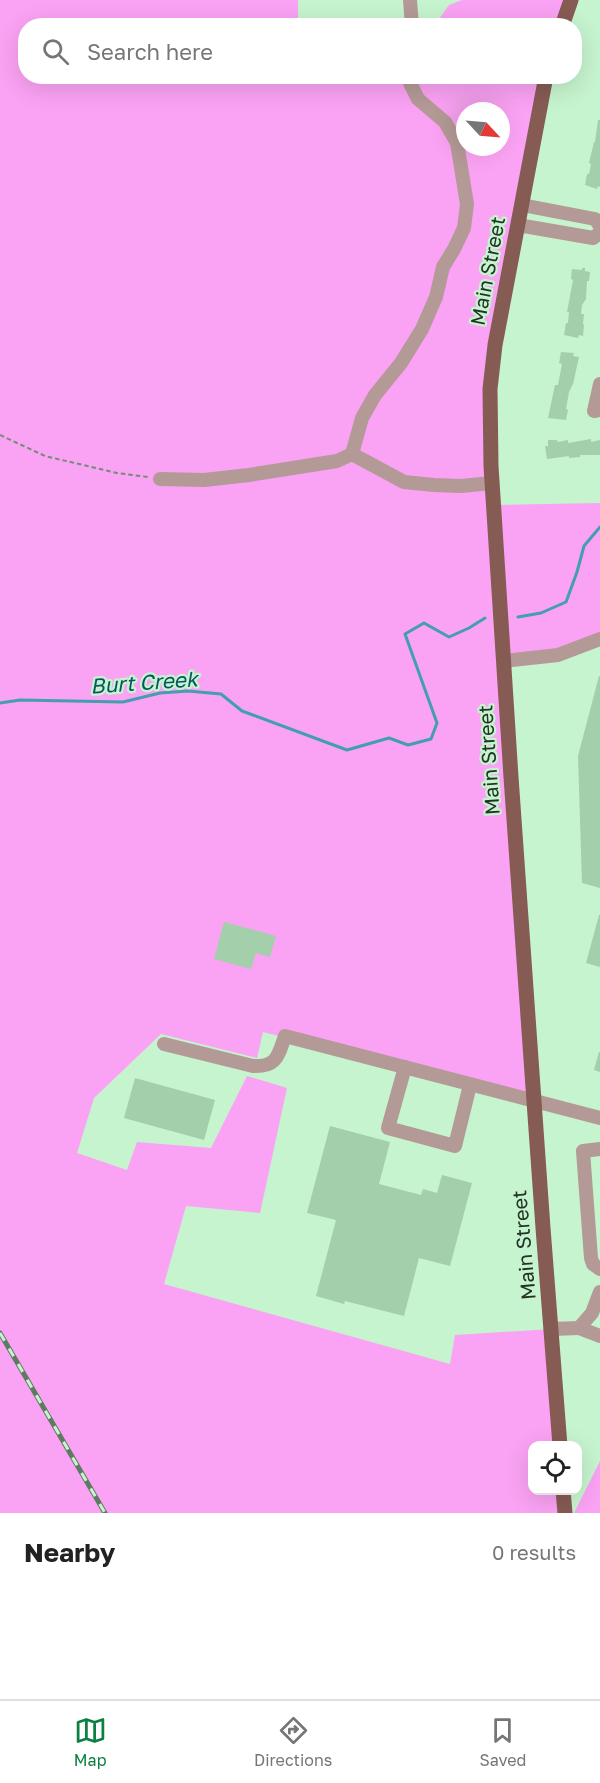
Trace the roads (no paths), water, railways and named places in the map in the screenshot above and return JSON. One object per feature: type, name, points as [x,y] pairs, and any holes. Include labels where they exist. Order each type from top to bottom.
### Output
[{"type":"main road","points":[[565,18],[571,0]]},
{"type":"main road","name":"Main Street","points":[[545,84],[495,345],[490,389],[492,483],[510,777],[560,1441]]},
{"type":"main road","points":[[563,1495],[565,1513]]},
{"type":"street","points":[[410,0],[411,18]]},
{"type":"street","points":[[160,479],[204,480],[249,475],[337,461],[352,454],[362,418],[375,395],[401,363],[422,328],[436,297],[443,267],[464,228],[467,204],[457,143],[445,122],[418,99],[410,84]]},
{"type":"street","points":[[522,205],[596,219],[600,226]]},
{"type":"street","points":[[518,225],[593,238],[600,233]]},
{"type":"street","points":[[600,384],[594,411],[600,410]]},
{"type":"street","points":[[352,454],[404,482],[461,486],[492,483]]},
{"type":"street","points":[[504,661],[558,655],[600,639]]},
{"type":"street","points":[[164,1044],[263,1066],[274,1062],[285,1036],[600,1118]]},
{"type":"street","points":[[405,1067],[388,1128],[455,1146],[470,1085]]},
{"type":"street","points":[[600,1149],[583,1151],[591,1258],[593,1264],[600,1269]]},
{"type":"street","points":[[579,1328],[592,1313],[600,1292]]},
{"type":"street","points":[[552,1329],[579,1328],[600,1336]]},
{"type":"waterway","name":"Burt Creek","points":[[518,617],[541,613],[566,602],[584,546],[600,527]]},
{"type":"waterway","name":"Burt Creek","points":[[0,703],[20,700],[123,702],[160,693],[188,691],[221,694],[242,711],[347,750],[389,738],[408,745],[431,739],[437,723],[405,634],[424,623],[449,637],[485,618]]},
{"type":"railway","points":[[0,1333],[105,1513]]}]
